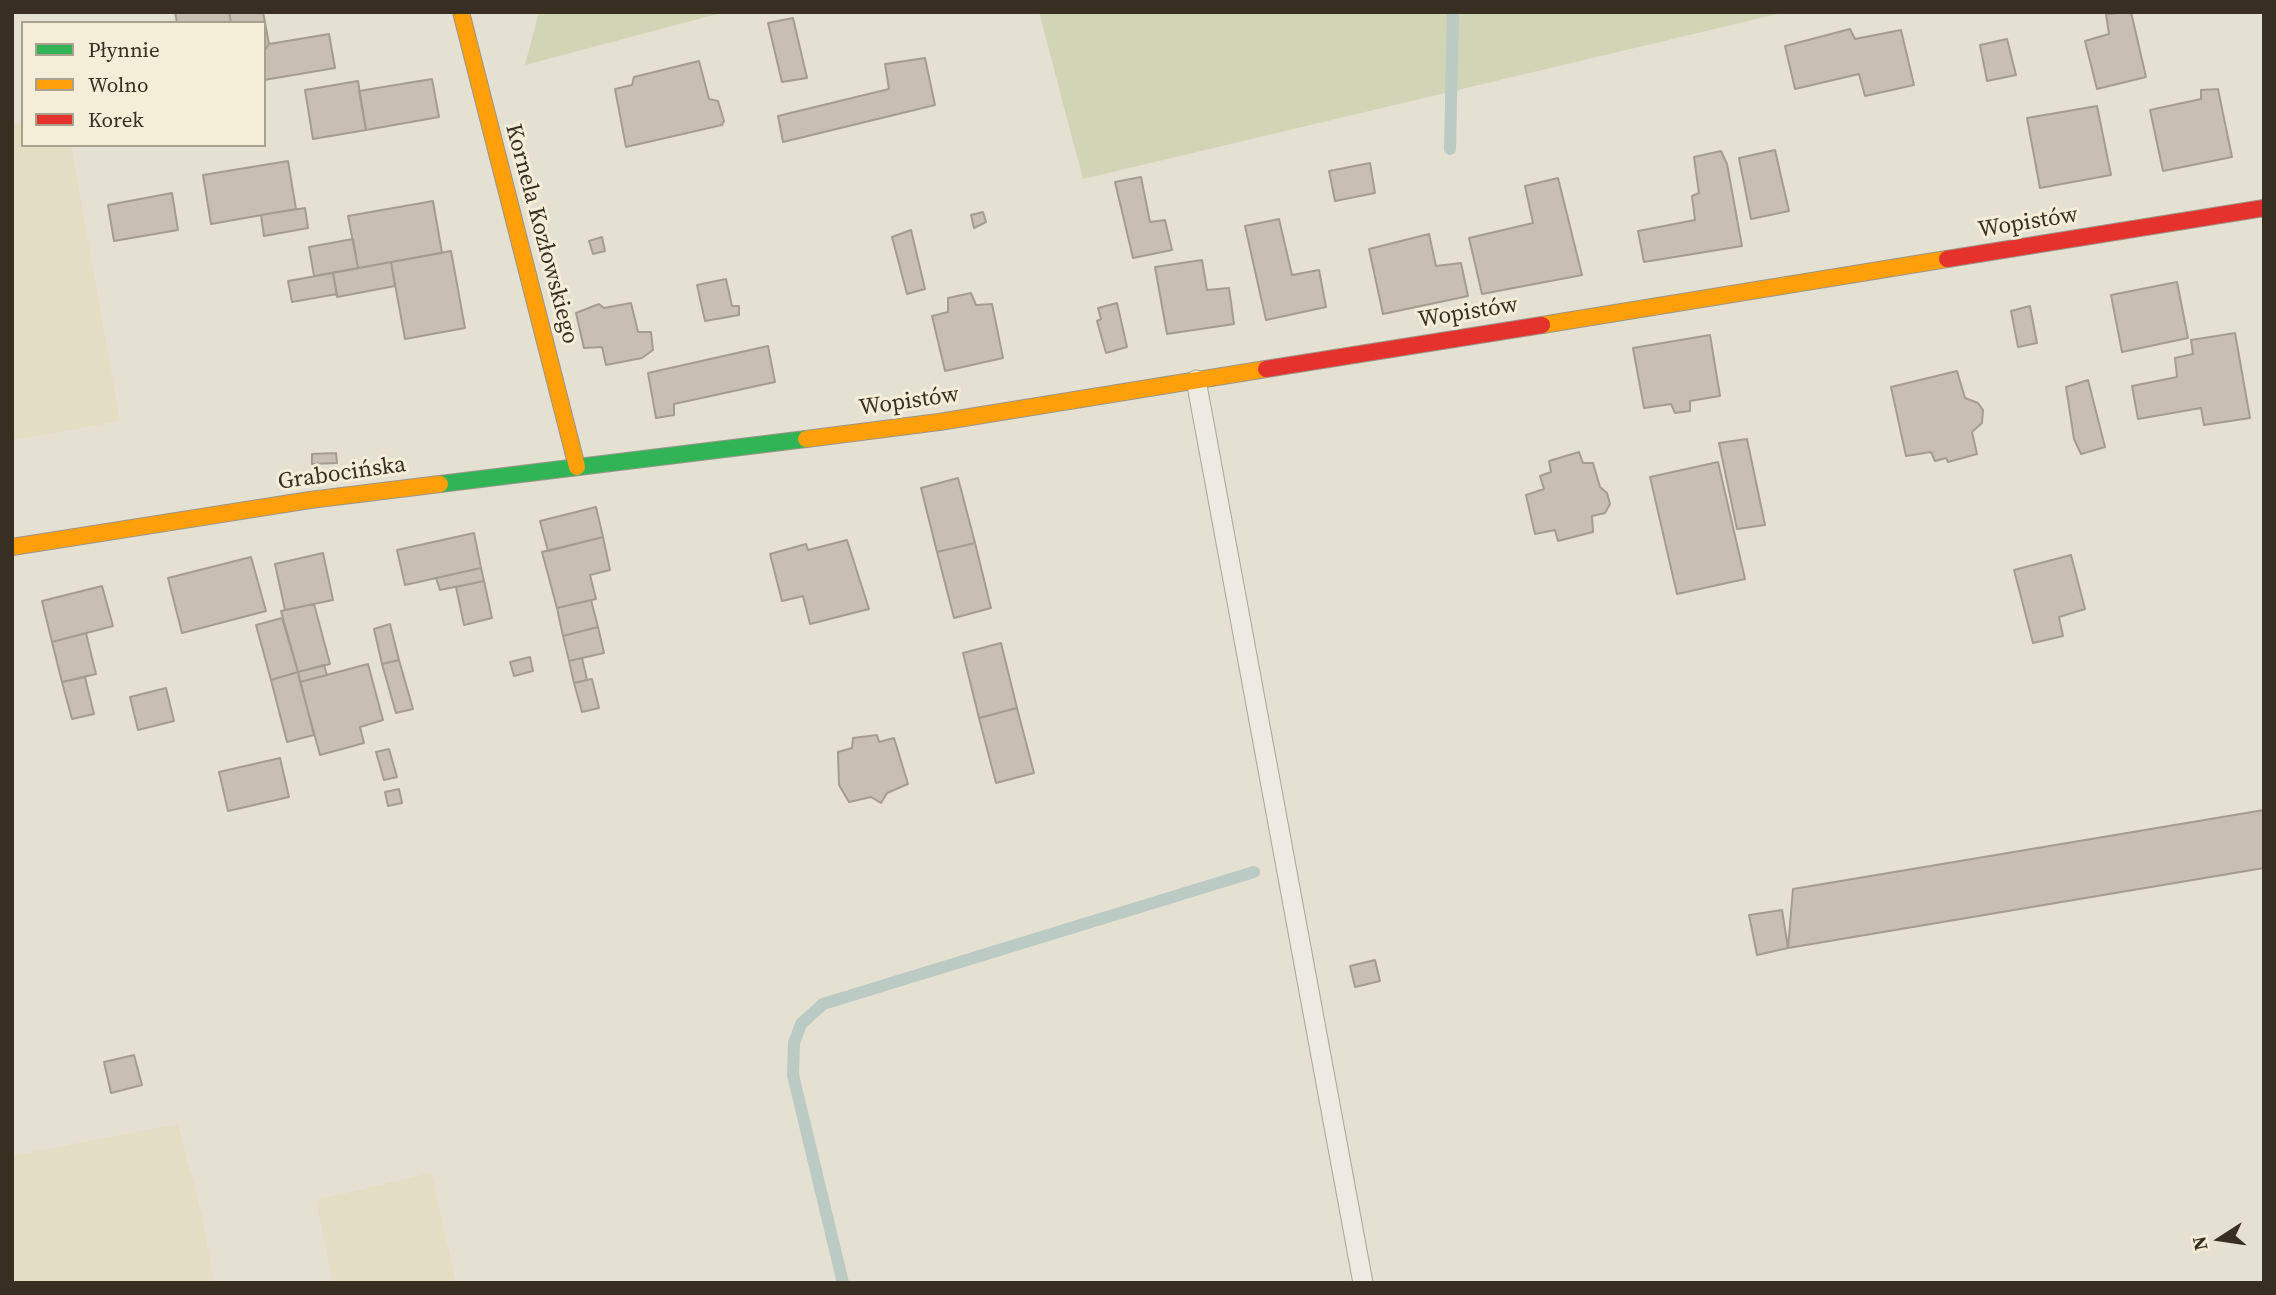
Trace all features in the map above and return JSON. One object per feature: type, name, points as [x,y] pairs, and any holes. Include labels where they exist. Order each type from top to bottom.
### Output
[{"type":"street","name":"Kornela Kozłowskiego","points":[[461,12],[578,467]]},
{"type":"street","name":"Wopistów","points":[[679,455],[939,422],[2264,208]]},
{"type":"street","name":"Grabocińska","points":[[12,547],[310,500],[679,455]]},
{"type":"lane","points":[[1196,380],[1363,1283]]},
{"type":"shaded area","points":[[21,123],[21,147],[71,147],[120,421],[12,440],[12,125]]},
{"type":"shaded area","points":[[178,1124],[203,1221],[214,1283],[12,1283],[12,1156]]},
{"type":"shaded area","points":[[431,1173],[456,1283],[333,1283],[316,1200]]},
{"type":"green space","points":[[539,12],[725,12],[525,65]]},
{"type":"green space","points":[[1039,12],[1786,12],[1083,179]]},
{"type":"building","points":[[175,12],[229,12],[231,21],[177,21]]},
{"type":"building","points":[[229,12],[263,12],[265,21],[231,21]]},
{"type":"building","points":[[2131,12],[2146,77],[2097,89],[2085,41],[2109,34],[2106,14]]},
{"type":"building","points":[[793,18],[807,78],[782,82],[768,23]]},
{"type":"building","points":[[1850,29],[1855,39],[1901,30],[1914,85],[1865,96],[1859,74],[1795,89],[1785,46]]},
{"type":"building","points":[[329,34],[335,68],[266,80],[266,48],[269,44]]},
{"type":"building","points":[[2007,39],[2016,75],[1987,81],[1980,45]]},
{"type":"building","points":[[925,58],[935,105],[783,142],[778,116],[889,89],[885,64]]},
{"type":"building","points":[[699,61],[709,99],[718,101],[724,121],[722,125],[626,147],[615,89],[632,85],[634,77]]},
{"type":"building","points":[[432,79],[439,117],[366,130],[359,91]]},
{"type":"building","points":[[358,81],[366,130],[313,139],[305,90]]},
{"type":"building","points":[[2218,89],[2232,157],[2163,171],[2150,110],[2201,99],[2201,90]]},
{"type":"building","points":[[2097,106],[2111,175],[2040,188],[2027,118]]},
{"type":"building","points":[[1775,150],[1789,211],[1751,219],[1739,158]]},
{"type":"building","points":[[1721,151],[1727,164],[1742,246],[1644,262],[1638,231],[1695,220],[1692,196],[1699,193],[1694,157]]},
{"type":"building","points":[[288,161],[296,209],[211,224],[203,175]]},
{"type":"building","points":[[1370,163],[1375,193],[1335,201],[1329,171]]},
{"type":"building","points":[[1141,177],[1150,222],[1165,220],[1172,250],[1133,258],[1115,182]]},
{"type":"building","points":[[1558,178],[1582,275],[1482,294],[1469,238],[1533,223],[1525,186]]},
{"type":"building","points":[[172,193],[178,230],[114,241],[108,205]]},
{"type":"building","points":[[433,201],[442,253],[358,268],[348,216]]},
{"type":"building","points":[[305,208],[308,228],[264,236],[261,215]]},
{"type":"building","points":[[983,212],[986,222],[974,228],[971,215]]},
{"type":"building","points":[[1279,219],[1292,275],[1319,270],[1326,307],[1266,320],[1245,226]]},
{"type":"building","points":[[911,230],[925,289],[907,294],[892,237]]},
{"type":"building","points":[[1429,234],[1436,266],[1461,263],[1468,296],[1383,314],[1369,249]]},
{"type":"building","points":[[602,237],[605,251],[593,254],[589,241]]},
{"type":"building","points":[[353,239],[358,268],[314,276],[309,247]]},
{"type":"building","points":[[451,251],[465,328],[405,339],[391,262]]},
{"type":"building","points":[[1202,260],[1207,290],[1229,288],[1234,324],[1167,334],[1155,267]]},
{"type":"building","points":[[391,262],[395,286],[337,297],[333,273]]},
{"type":"building","points":[[333,273],[337,294],[292,302],[288,281]]},
{"type":"building","points":[[726,279],[732,306],[739,306],[739,315],[705,321],[697,285]]},
{"type":"building","points":[[2177,282],[2188,338],[2122,352],[2111,295]]},
{"type":"building","points":[[971,293],[976,305],[992,304],[1003,358],[945,371],[932,316],[948,312],[948,298]]},
{"type":"building","points":[[631,303],[638,332],[651,332],[653,350],[642,358],[606,365],[602,347],[584,348],[576,313],[599,304],[604,308]]},
{"type":"building","points":[[1117,303],[1127,347],[1106,353],[1097,321],[1101,319],[1098,308]]},
{"type":"building","points":[[2030,306],[2037,343],[2018,347],[2011,311]]},
{"type":"building","points":[[2235,333],[2250,418],[2204,425],[2201,408],[2138,419],[2132,386],[2177,377],[2175,358],[2193,354],[2191,340]]},
{"type":"building","points":[[1710,335],[1720,396],[1690,401],[1690,411],[1675,413],[1671,404],[1644,408],[1633,348]]},
{"type":"building","points":[[768,346],[775,382],[674,404],[674,415],[656,418],[648,373]]},
{"type":"building","points":[[1957,371],[1965,398],[1978,403],[1983,410],[1982,423],[1972,432],[1977,454],[1948,462],[1946,458],[1935,461],[1931,452],[1906,456],[1891,387]]},
{"type":"building","points":[[2088,380],[2105,447],[2081,454],[2074,439],[2066,387]]},
{"type":"building","points":[[1747,439],[1765,525],[1737,529],[1719,443]]},
{"type":"building","points":[[1579,452],[1583,463],[1593,463],[1600,487],[1607,493],[1610,504],[1605,513],[1592,516],[1593,532],[1558,541],[1555,530],[1535,534],[1526,495],[1544,489],[1540,476],[1551,472],[1549,461]]},
{"type":"building","points":[[336,453],[337,463],[312,464],[312,454]]},
{"type":"building","points":[[1718,462],[1745,579],[1677,594],[1650,477]]},
{"type":"building","points":[[958,478],[975,543],[937,552],[921,488]]},
{"type":"building","points":[[596,507],[603,537],[548,551],[540,521]]},
{"type":"building","points":[[474,533],[481,568],[405,585],[397,550]]},
{"type":"building","points":[[603,537],[610,570],[590,575],[596,599],[557,608],[542,552]]},
{"type":"building","points":[[847,540],[869,609],[810,624],[803,596],[782,601],[770,554],[806,544],[808,550]]},
{"type":"building","points":[[975,543],[991,608],[954,618],[937,552]]},
{"type":"building","points":[[323,553],[333,600],[285,610],[275,564]]},
{"type":"building","points":[[2071,555],[2085,609],[2059,617],[2063,636],[2033,643],[2014,570]]},
{"type":"building","points":[[251,557],[266,611],[182,633],[168,578]]},
{"type":"building","points":[[481,568],[484,581],[440,590],[436,578]]},
{"type":"building","points":[[484,581],[492,618],[464,625],[456,587]]},
{"type":"building","points":[[102,586],[113,626],[52,642],[42,601]]},
{"type":"building","points":[[591,600],[598,627],[563,636],[557,608]]},
{"type":"building","points":[[314,604],[330,664],[298,672],[281,611]]},
{"type":"building","points":[[282,618],[298,672],[271,680],[256,625]]},
{"type":"building","points":[[390,624],[399,660],[382,664],[374,629]]},
{"type":"building","points":[[598,627],[604,653],[569,661],[563,636]]},
{"type":"building","points":[[86,633],[96,674],[62,682],[52,642]]},
{"type":"building","points":[[1001,643],[1017,708],[979,718],[963,653]]},
{"type":"building","points":[[530,657],[533,671],[514,676],[510,662]]},
{"type":"building","points":[[582,658],[587,680],[574,683],[569,661]]},
{"type":"building","points":[[399,660],[413,709],[396,713],[382,664]]},
{"type":"building","points":[[368,664],[383,720],[360,727],[364,743],[320,755],[300,682]]},
{"type":"building","points":[[324,665],[327,675],[300,682],[298,672]]},
{"type":"building","points":[[298,672],[314,735],[287,742],[271,680]]},
{"type":"building","points":[[85,677],[94,714],[72,719],[62,682]]},
{"type":"building","points":[[592,679],[599,708],[582,712],[574,683]]},
{"type":"building","points":[[166,688],[174,721],[138,730],[130,697]]},
{"type":"building","points":[[1017,708],[1034,773],[996,783],[979,718]]},
{"type":"building","points":[[877,735],[879,742],[894,738],[908,784],[887,793],[881,803],[871,797],[849,802],[839,785],[838,752],[852,748],[853,738]]},
{"type":"building","points":[[389,749],[397,777],[384,780],[376,752]]},
{"type":"building","points":[[280,758],[289,797],[228,811],[219,772]]},
{"type":"building","points":[[399,789],[402,803],[388,806],[385,792]]},
{"type":"building","points":[[2264,810],[2264,868],[1788,948],[1793,889]]},
{"type":"building","points":[[1782,910],[1788,948],[1757,955],[1749,915]]},
{"type":"building","points":[[1375,960],[1380,981],[1355,987],[1350,966]]},
{"type":"building","points":[[134,1055],[142,1085],[111,1093],[104,1062]]},
{"type":"waterway","points":[[1450,149],[1453,12]]},
{"type":"waterway","points":[[843,1283],[793,1075],[794,1043],[801,1024],[823,1004],[1254,872]]},
{"type":"traffic: fast","points":[[440,484],[806,439]]},
{"type":"traffic: slow","points":[[461,12],[577,467]]},
{"type":"traffic: slow","points":[[1542,325],[1947,259]]},
{"type":"traffic: slow","points":[[806,439],[939,422],[1266,369]]},
{"type":"traffic: slow","points":[[12,547],[310,500],[440,484]]},
{"type":"traffic: jam","points":[[1947,259],[2264,208]]},
{"type":"traffic: jam","points":[[1266,369],[1542,325]]}]
